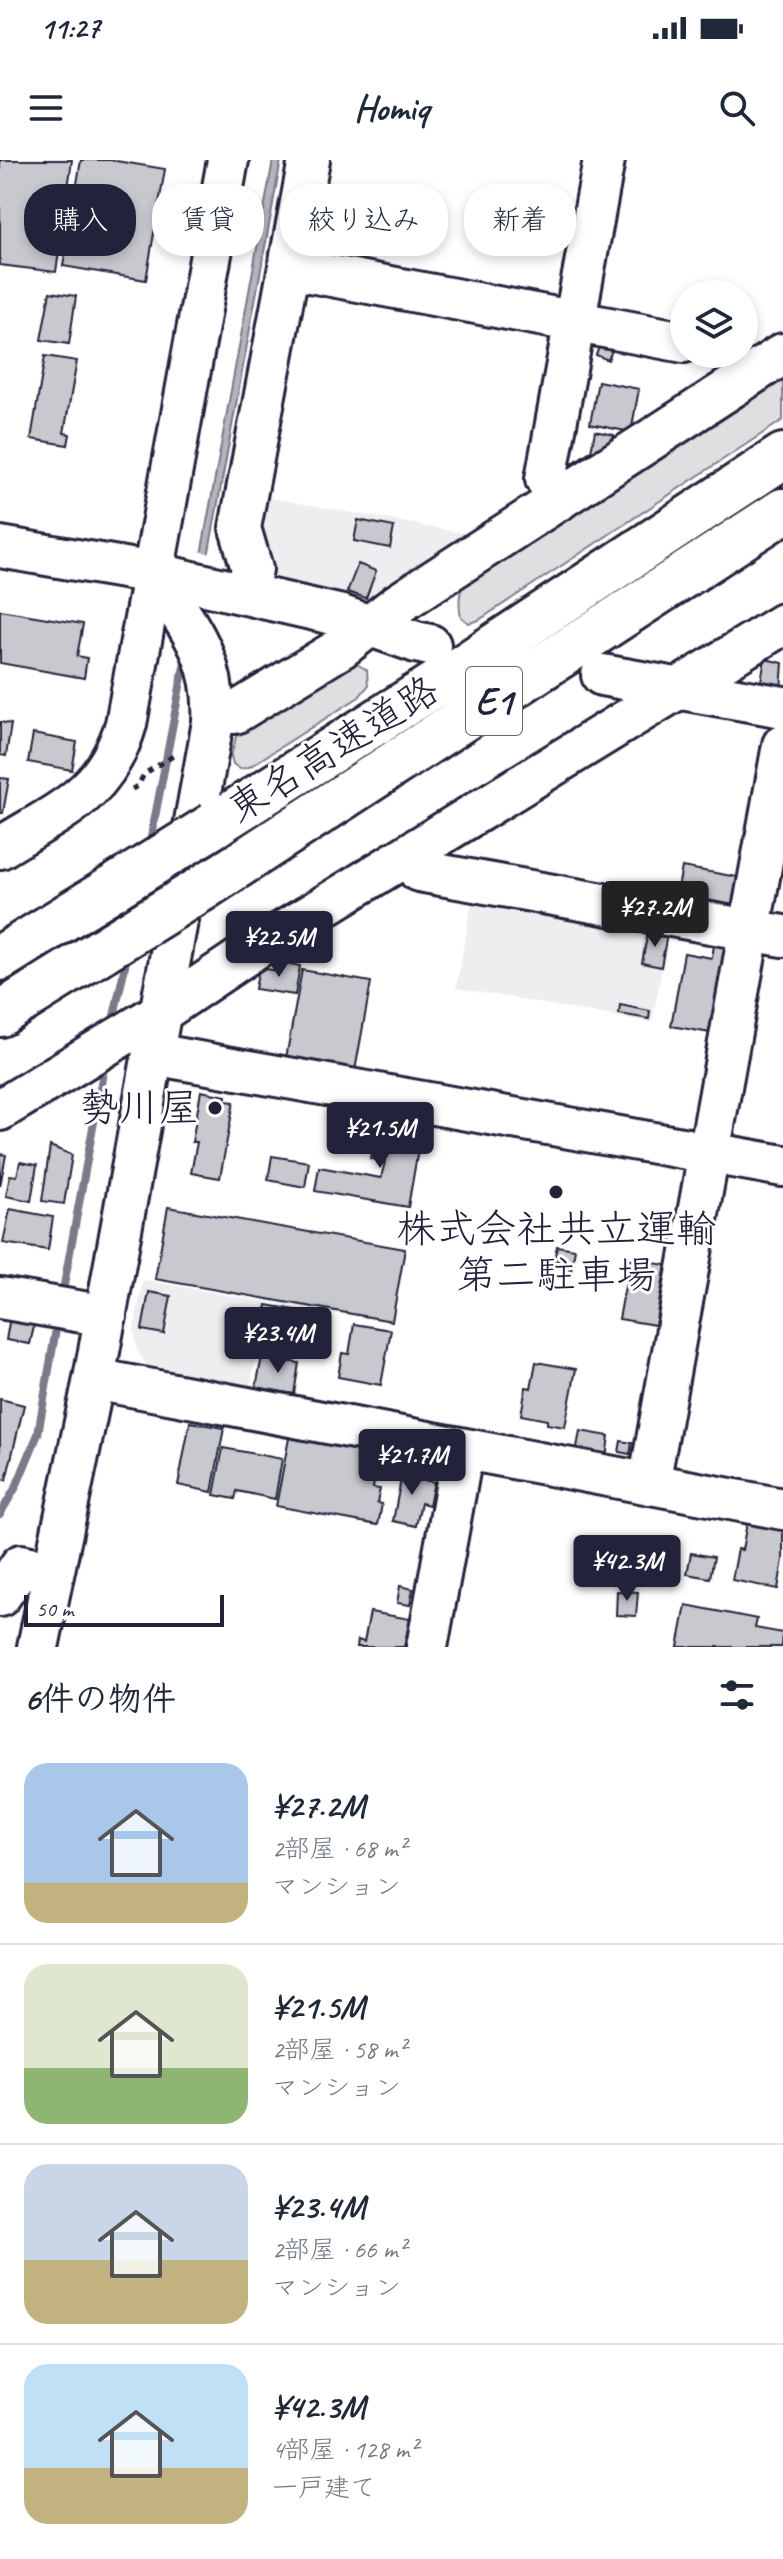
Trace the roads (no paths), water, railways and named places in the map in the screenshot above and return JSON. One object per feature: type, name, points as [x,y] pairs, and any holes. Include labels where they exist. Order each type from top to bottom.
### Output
[{"type":"highway","name":"東名高速道路","points":[[0,958],[466,665],[783,456]]},
{"type":"highway","name":"東名高速道路","points":[[0,1014],[203,888],[783,511]]},
{"type":"street","points":[[0,848],[92,788],[119,747],[169,586],[228,160]]},
{"type":"street","points":[[232,591],[252,569],[240,528],[309,160]]},
{"type":"street","points":[[559,500],[546,479],[604,160]]},
{"type":"street","points":[[289,268],[670,339]]},
{"type":"street","points":[[214,712],[235,713],[341,648],[398,604],[559,500],[760,360]]},
{"type":"street","points":[[0,547],[169,586],[232,591],[342,616],[430,645]]},
{"type":"street","points":[[38,1647],[94,1379],[82,1312],[152,1030],[214,712],[212,679],[206,659],[169,586]]},
{"type":"street","points":[[0,1110],[103,1047],[152,1030],[253,950],[783,624]]},
{"type":"street","points":[[602,675],[783,707]]},
{"type":"street","points":[[649,1484],[709,1153],[766,933],[783,745]]},
{"type":"street","points":[[409,854],[419,871],[766,933]]},
{"type":"street","points":[[152,1030],[709,1153],[783,1166]]},
{"type":"street","points":[[0,1298],[82,1312]]},
{"type":"street","points":[[94,1379],[783,1509]]},
{"type":"street","points":[[427,1647],[463,1449]]},
{"type":"street","points":[[0,1596],[21,1565],[53,1572]]},
{"type":"waterway","points":[[149,848],[185,661]]},
{"type":"waterway","points":[[112,1025],[128,952]]},
{"type":"waterway","points":[[62,1296],[105,1062]]},
{"type":"waterway","points":[[0,1514],[16,1487],[38,1434],[58,1317]]},
{"type":"place","name":"勢川屋","points":[[215,1108]]},
{"type":"place","name":"株式会社共立運輸 第二駐車場","points":[[556,1192]]}]
